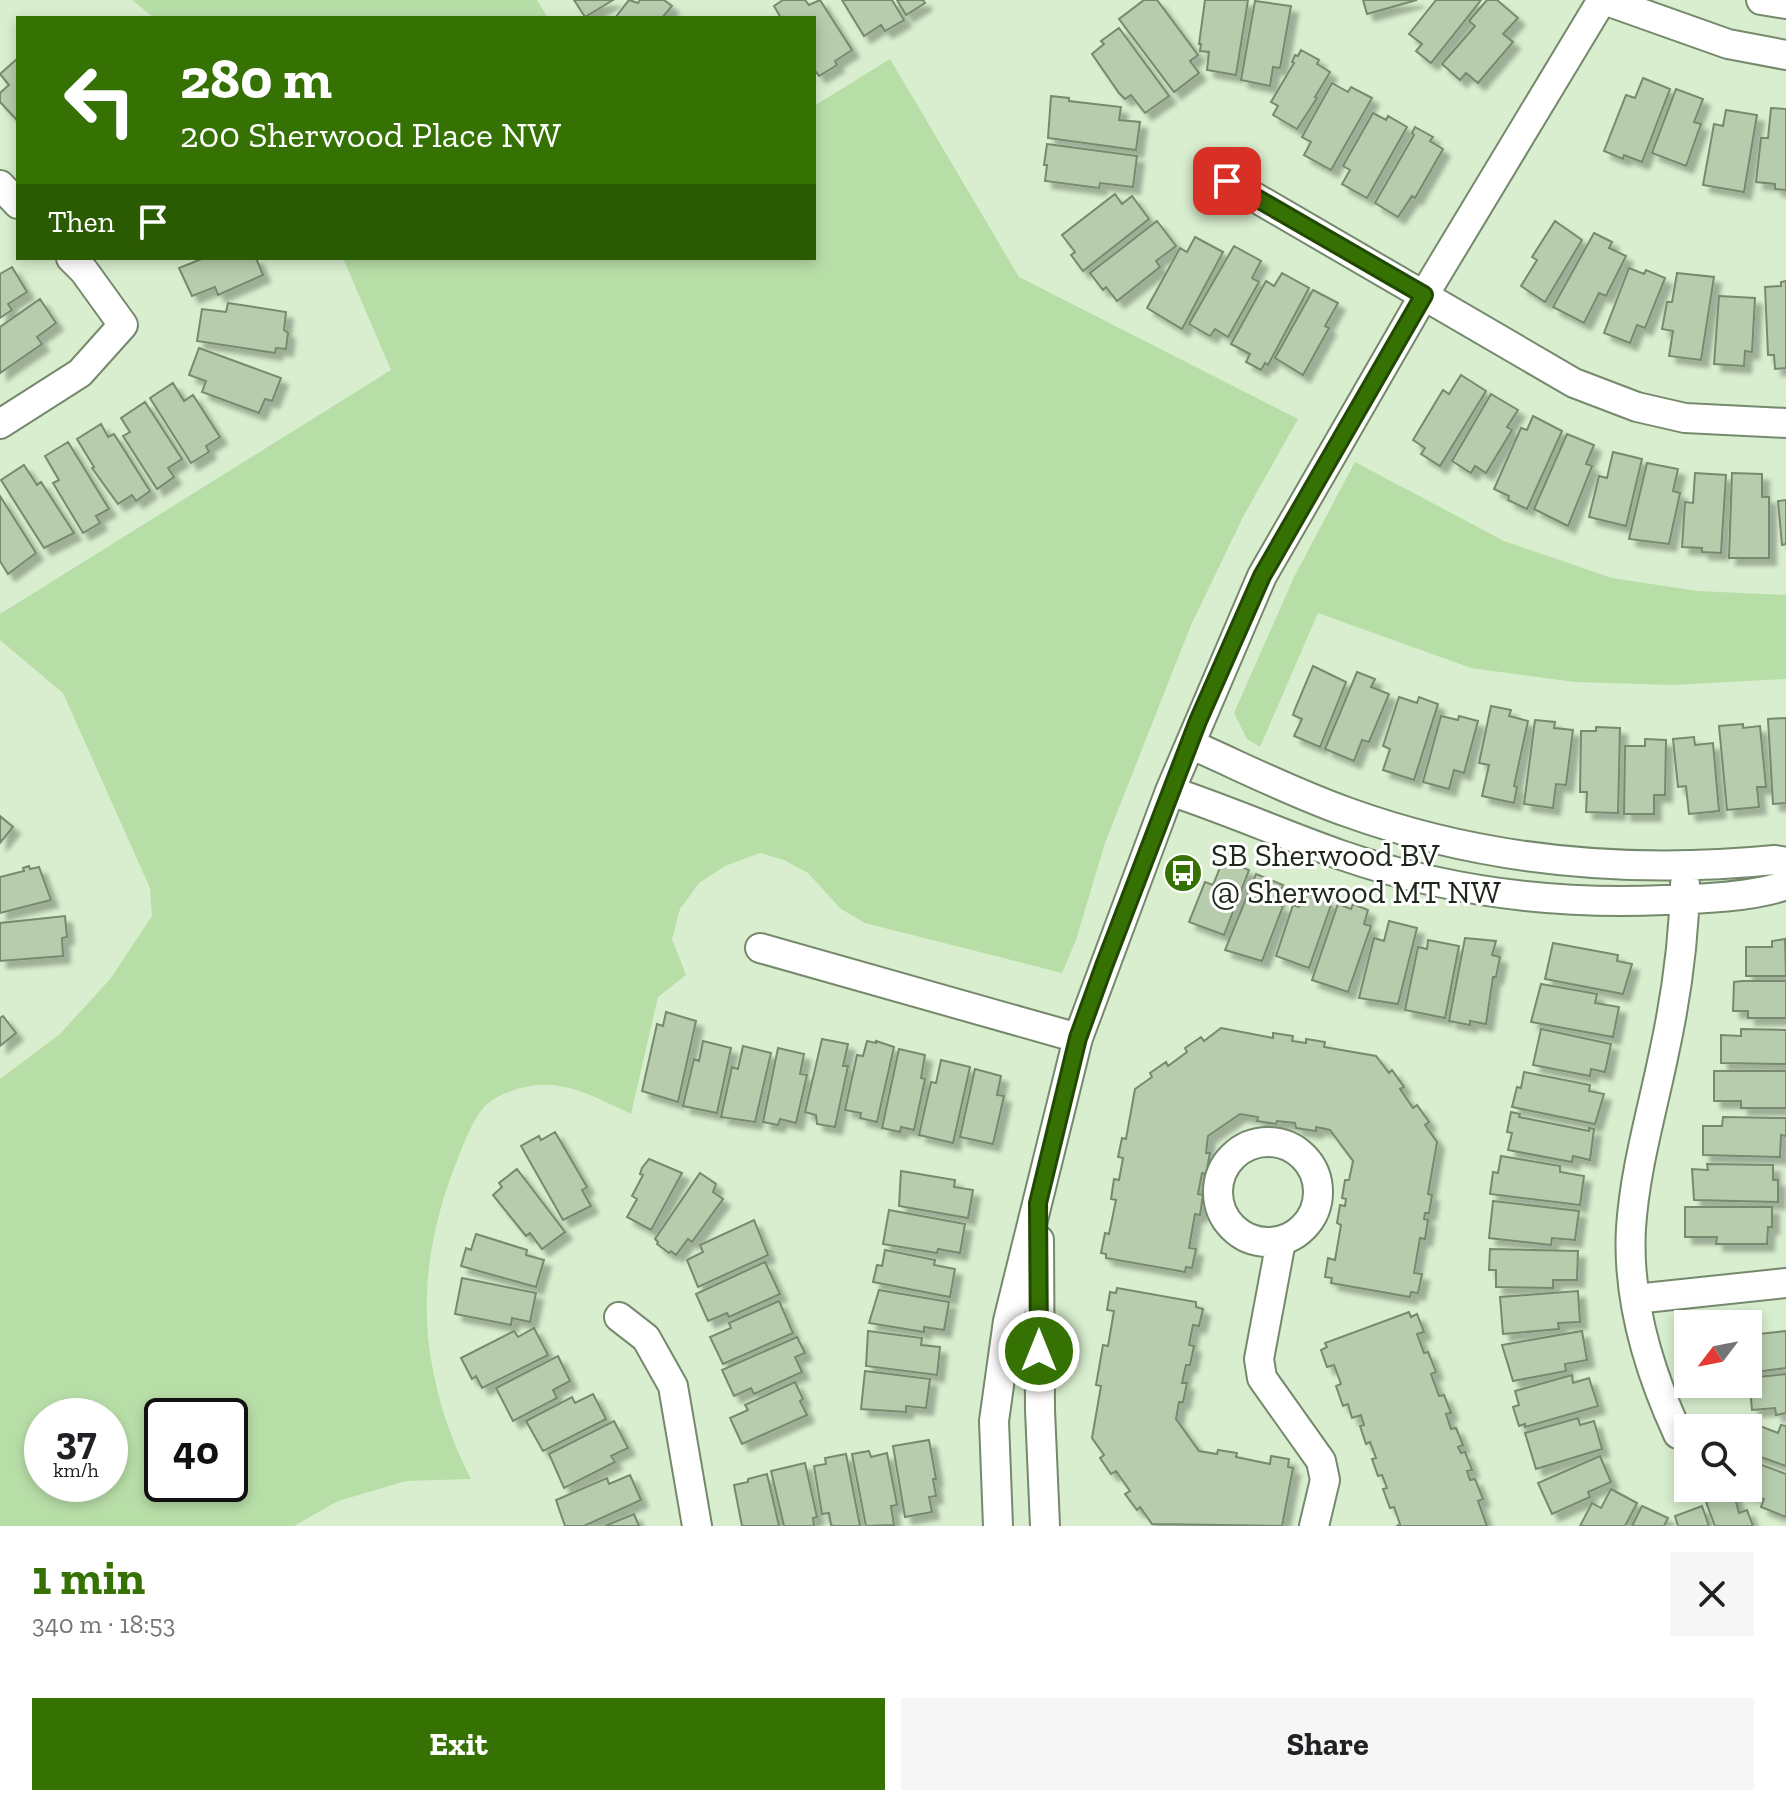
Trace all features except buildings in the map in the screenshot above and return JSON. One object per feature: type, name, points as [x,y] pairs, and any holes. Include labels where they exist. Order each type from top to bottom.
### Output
[{"type":"street","points":[[998,1526],[994,1421],[1008,1321],[1078,1038],[1170,791],[1262,576],[1424,295],[1603,0],[1728,44],[1786,55]]},
{"type":"street","points":[[1761,0],[1786,4]]},
{"type":"street","points":[[1227,181],[1574,383],[1637,407],[1685,418],[1786,423]]},
{"type":"street","points":[[0,185],[16,202]]},
{"type":"street","points":[[0,424],[80,373],[123,325],[73,260]]},
{"type":"street","points":[[1190,744],[1347,812],[1449,843],[1563,862],[1685,867],[1775,860],[1786,862]]},
{"type":"street","points":[[1170,791],[1343,856],[1441,883],[1542,898],[1637,902],[1684,900],[1786,885]]},
{"type":"street","points":[[1674,1425],[1656,1387],[1635,1299],[1631,1230],[1640,1151],[1664,1053],[1681,951],[1685,867]]},
{"type":"street","points":[[760,948],[1078,1038]]},
{"type":"street","points":[[1038,1203],[1040,1410],[1045,1526]]},
{"type":"street","points":[[1281,1241],[1259,1359],[1262,1378],[1321,1461],[1325,1480],[1314,1526]]},
{"type":"street","points":[[1635,1299],[1786,1283]]},
{"type":"street","points":[[619,1317],[646,1338],[673,1386],[697,1526]]},
{"type":"green space","points":[[132,0],[537,0],[547,16],[152,16]]},
{"type":"green space","points":[[890,59],[1019,277],[1298,419],[1244,515],[1191,625],[1105,843],[1076,940],[1062,973],[865,923],[841,909],[808,873],[784,860],[760,853],[725,866],[699,883],[680,909],[672,939],[686,975],[658,997],[631,1114],[564,1087],[540,1085],[510,1092],[484,1107],[464,1143],[449,1181],[430,1261],[427,1316],[439,1398],[471,1479],[406,1481],[338,1501],[294,1526],[0,1526],[0,1079],[60,1034],[111,978],[152,916],[150,888],[63,693],[0,640],[0,614],[391,370],[344,260],[816,260],[816,105]]},
{"type":"green space","points":[[1355,462],[1504,541],[1612,578],[1698,591],[1786,595],[1786,679],[1672,685],[1575,682],[1471,668],[1318,613],[1260,747],[1247,739],[1234,713],[1294,577]]},
{"type":"place","name":"SB Sherwood BV @ Sherwood MT NW","points":[[1183,873]]},
{"type":"route","points":[[1039,1351],[1038,1203],[1078,1038],[1104,966],[1198,721],[1262,576],[1424,295],[1227,181]]}]
